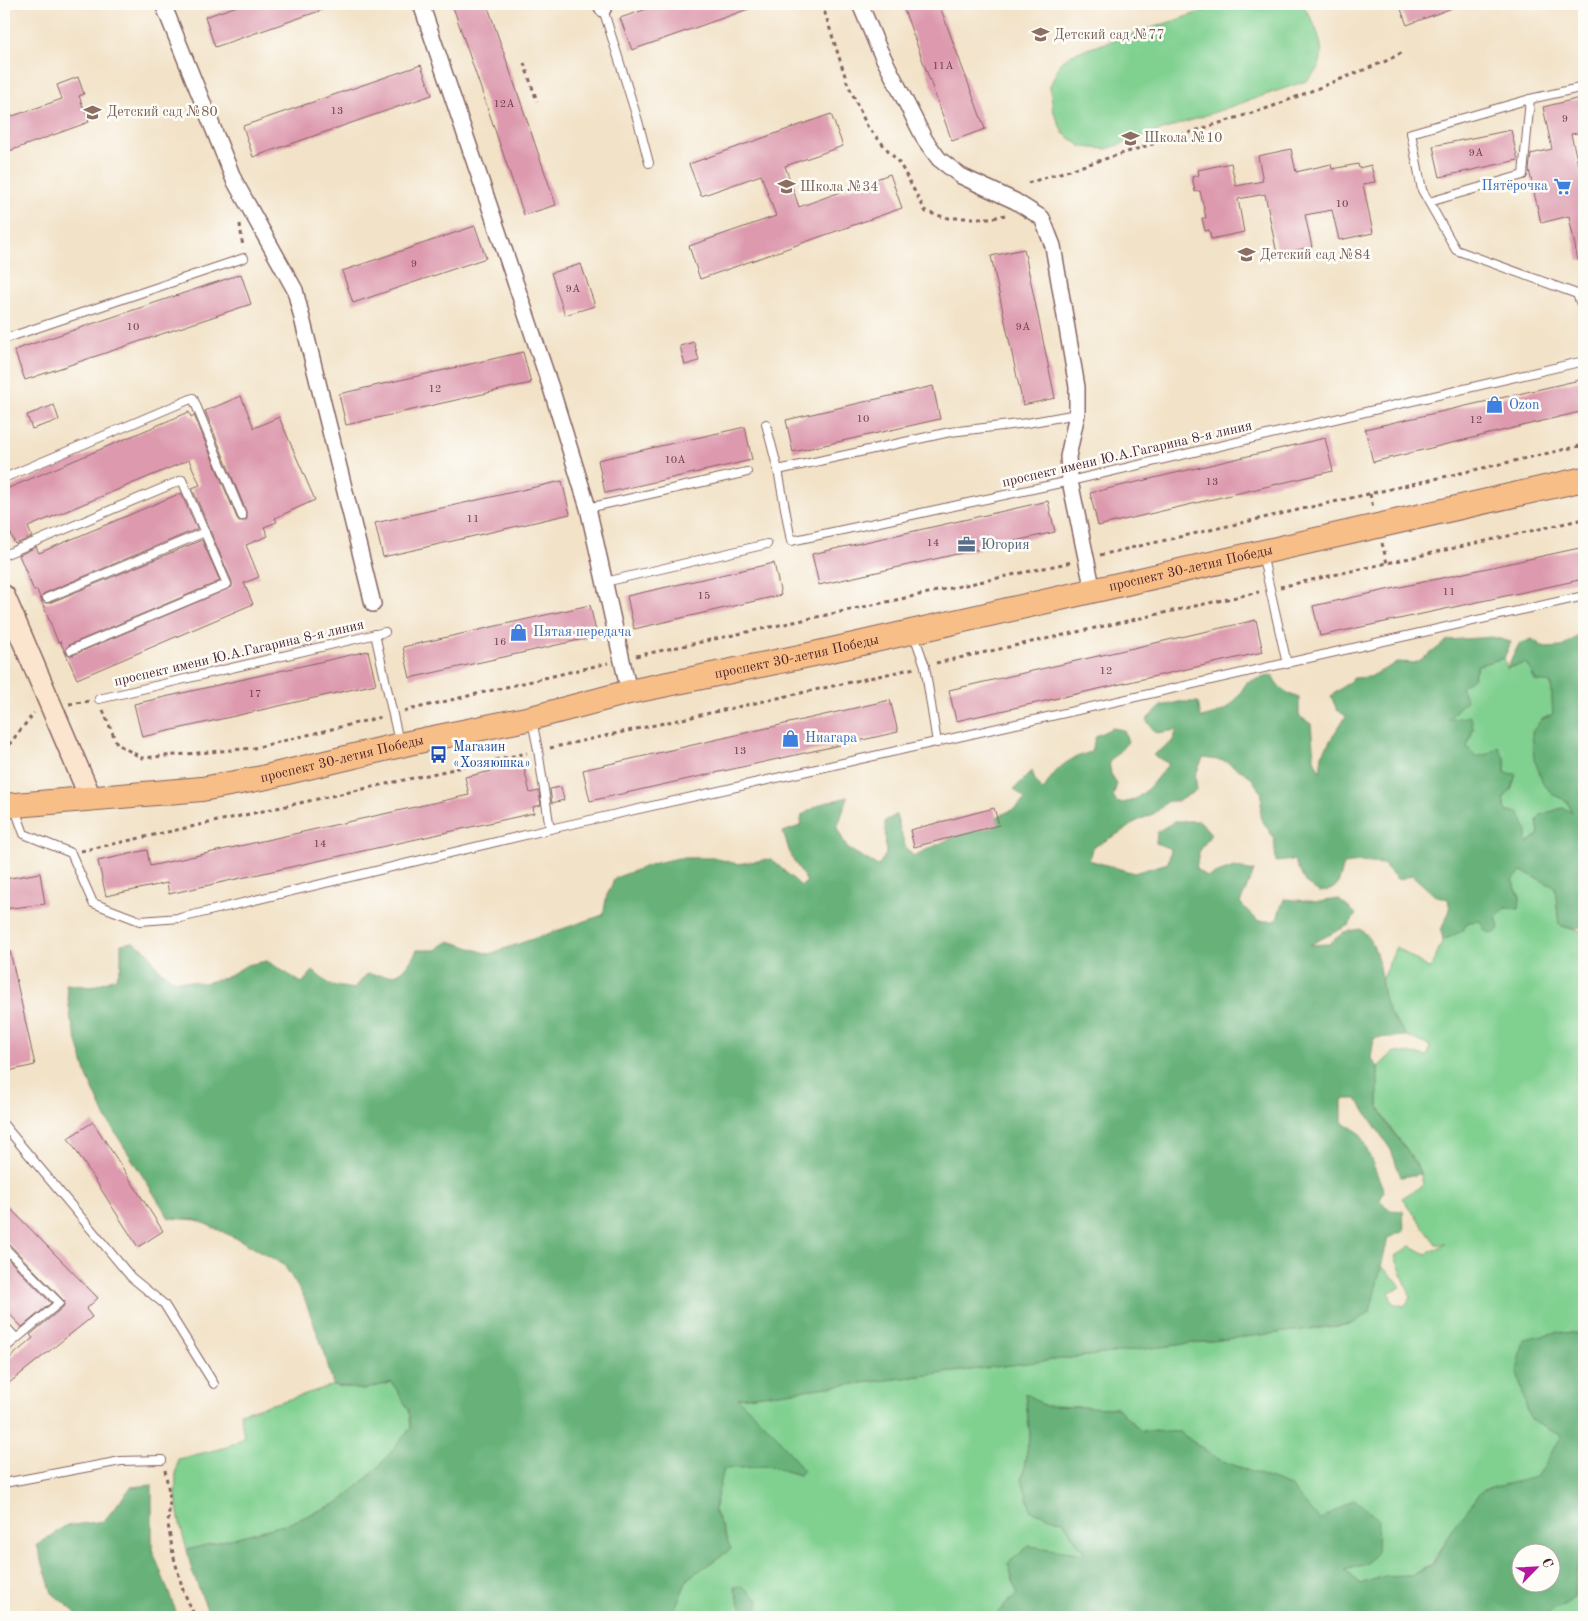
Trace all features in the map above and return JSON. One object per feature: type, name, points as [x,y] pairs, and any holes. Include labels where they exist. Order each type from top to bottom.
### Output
[{"type":"main road","name":"проспект 30-летия Победы","points":[[9,806],[211,787],[262,778],[400,745],[531,718],[629,692],[804,656],[1584,479]]},
{"type":"street","points":[[163,4],[234,180],[295,290],[373,604]]},
{"type":"street","points":[[421,4],[543,364],[588,508],[629,692]]},
{"type":"street","points":[[860,4],[878,46],[925,140],[939,159],[961,176],[1016,201],[1042,218],[1053,246],[1077,388],[1077,414],[1068,457],[1070,481],[1093,591]]},
{"type":"street","points":[[4,596],[91,799]]},
{"type":"lane","points":[[602,7],[638,121],[649,163]]},
{"type":"lane","points":[[1584,87],[1530,99],[1411,133],[1422,190],[1456,250],[1577,294],[1584,312]]},
{"type":"lane","points":[[1429,202],[1523,175],[1530,99]]},
{"type":"lane","points":[[4,339],[244,258]]},
{"type":"lane","name":"проспект имени Ю.А.Гагарина 8-я линия","points":[[766,424],[778,470],[791,541],[1070,481],[1584,361]]},
{"type":"lane","points":[[4,478],[193,398],[242,516]]},
{"type":"lane","points":[[778,470],[950,432],[1027,423],[1077,414]]},
{"type":"lane","points":[[588,508],[747,472]]},
{"type":"lane","points":[[4,556],[182,480],[227,584],[71,650]]},
{"type":"lane","points":[[48,598],[205,532]]},
{"type":"lane","points":[[606,582],[767,544]]},
{"type":"lane","points":[[1262,553],[1287,664]]},
{"type":"lane","points":[[9,806],[24,834],[71,852],[93,903],[140,921],[180,918],[550,829],[1584,596]]},
{"type":"lane","points":[[913,631],[925,666],[937,743]]},
{"type":"lane","name":"проспект имени Ю.А.Гагарина 8-я линия","points":[[99,699],[385,632]]},
{"type":"lane","points":[[375,634],[400,745]]},
{"type":"lane","points":[[531,718],[538,750],[550,829]]},
{"type":"lane","points":[[4,1125],[131,1277],[164,1304],[214,1384]]},
{"type":"lane","points":[[4,1247],[58,1303],[4,1348]]},
{"type":"lane","points":[[4,1325],[16,1338]]},
{"type":"lane","points":[[4,1482],[121,1461],[162,1460]]},
{"type":"path","points":[[822,4],[847,82],[867,126],[900,164],[926,212],[948,218],[993,218],[1010,213]]},
{"type":"path","points":[[1028,183],[1271,107],[1386,61],[1405,51]]},
{"type":"path","points":[[524,63],[537,101]]},
{"type":"path","points":[[4,751],[35,712],[52,707],[99,699],[117,744],[142,758],[254,748],[622,659],[1086,559],[1584,445]]},
{"type":"path","points":[[71,852],[128,842],[1584,519]]},
{"type":"path","points":[[162,1460],[170,1498],[168,1524],[173,1554],[183,1590],[195,1617]]},
{"type":"green space","points":[[1225,4],[1302,4],[1315,27],[1321,44],[1320,62],[1317,70],[1306,81],[1107,149],[1082,147],[1063,133],[1053,110],[1050,86],[1060,63],[1072,54]]},
{"type":"green space","points":[[1578,636],[1584,638],[1584,928],[1575,929],[1559,925],[1555,887],[1522,871],[1512,880],[1520,898],[1519,909],[1505,908],[1496,917],[1499,928],[1494,934],[1485,931],[1480,921],[1468,922],[1462,931],[1443,940],[1441,930],[1450,910],[1448,899],[1434,895],[1412,875],[1398,880],[1383,864],[1359,862],[1344,864],[1337,884],[1331,890],[1319,892],[1305,882],[1294,860],[1276,862],[1274,838],[1260,817],[1262,794],[1250,776],[1225,761],[1203,758],[1195,776],[1197,790],[1178,801],[1168,801],[1155,813],[1135,822],[1092,848],[1089,860],[1134,873],[1168,863],[1171,849],[1156,843],[1157,832],[1175,821],[1200,821],[1211,834],[1199,852],[1196,869],[1207,877],[1234,867],[1254,871],[1240,903],[1258,921],[1276,921],[1284,899],[1319,902],[1338,899],[1356,914],[1349,925],[1309,945],[1329,944],[1344,932],[1360,929],[1373,944],[1388,1011],[1407,1036],[1374,1038],[1371,1058],[1378,1067],[1378,1104],[1388,1126],[1407,1150],[1421,1174],[1401,1177],[1391,1150],[1357,1099],[1342,1099],[1342,1122],[1360,1133],[1384,1191],[1380,1200],[1389,1210],[1403,1211],[1404,1231],[1388,1238],[1370,1312],[1352,1324],[738,1398],[777,1436],[803,1470],[799,1475],[769,1466],[724,1469],[714,1510],[731,1549],[688,1578],[671,1617],[210,1617],[192,1571],[187,1550],[288,1524],[340,1502],[375,1471],[411,1428],[409,1410],[392,1382],[363,1390],[333,1385],[325,1354],[304,1297],[284,1265],[240,1240],[197,1220],[169,1218],[106,1118],[87,1076],[71,1020],[66,984],[91,987],[116,978],[121,966],[121,944],[133,942],[148,952],[158,969],[175,980],[203,983],[225,978],[247,965],[267,961],[302,983],[313,971],[330,985],[354,989],[367,974],[398,974],[407,966],[417,950],[435,950],[449,941],[489,954],[603,915],[607,895],[615,878],[655,863],[679,858],[714,858],[737,864],[771,859],[801,886],[807,882],[791,856],[783,832],[800,826],[802,815],[821,804],[848,797],[837,828],[847,848],[878,866],[886,854],[885,821],[896,815],[905,846],[913,856],[1016,808],[1025,799],[1014,789],[1032,771],[1035,780],[1043,791],[1057,770],[1068,761],[1091,752],[1096,736],[1112,728],[1124,730],[1128,742],[1109,762],[1111,774],[1117,783],[1113,797],[1118,803],[1127,802],[1147,790],[1169,764],[1153,755],[1172,742],[1177,730],[1156,733],[1146,720],[1161,706],[1179,702],[1198,702],[1201,718],[1210,716],[1224,710],[1234,702],[1247,682],[1272,675],[1283,689],[1299,698],[1299,716],[1311,724],[1314,759],[1320,772],[1322,755],[1346,716],[1337,710],[1331,696],[1354,678],[1370,677],[1398,662],[1415,663],[1448,640],[1492,637],[1511,642],[1504,658],[1478,665],[1473,678],[1461,687],[1467,701],[1448,720],[1471,716],[1473,729],[1467,747],[1476,757],[1488,754],[1498,747],[1505,759],[1505,773],[1516,774],[1512,788],[1503,799],[1506,812],[1519,812],[1527,830],[1527,844],[1539,834],[1537,821],[1541,815],[1562,808],[1572,812],[1567,801],[1554,795],[1543,783],[1534,758],[1532,732],[1541,720],[1553,714],[1551,683],[1536,681],[1526,663],[1507,668],[1519,644],[1532,639],[1545,648],[1562,647]]},
{"type":"green space","points":[[1504,658],[1507,668],[1526,663],[1536,681],[1551,682],[1553,714],[1541,720],[1554,795],[1567,801],[1573,813],[1562,808],[1541,815],[1537,821],[1539,834],[1527,844],[1506,812],[1503,799],[1512,788],[1505,773],[1505,759],[1488,754],[1476,757],[1467,747],[1473,729],[1447,720],[1467,701],[1461,687],[1473,678],[1478,665]]},
{"type":"green space","points":[[1522,871],[1555,887],[1559,925],[1584,933],[1584,1334],[1558,1332],[1562,1436],[1536,1478],[1483,1490],[1456,1524],[1432,1564],[1411,1576],[1382,1577],[1360,1584],[1345,1570],[1366,1564],[1320,1521],[1289,1486],[1220,1460],[1179,1432],[1141,1431],[1117,1408],[1045,1406],[1025,1394],[1030,1434],[1022,1479],[1063,1521],[1085,1554],[1008,1563],[1017,1594],[993,1617],[756,1617],[734,1588],[744,1613],[743,1617],[715,1617],[707,1615],[705,1617],[671,1617],[688,1578],[731,1549],[714,1510],[723,1469],[769,1466],[799,1475],[777,1436],[737,1398],[1352,1324],[1375,1287],[1381,1266],[1401,1287],[1389,1292],[1392,1303],[1404,1306],[1411,1298],[1395,1256],[1411,1246],[1426,1254],[1446,1244],[1436,1244],[1402,1198],[1423,1185],[1416,1164],[1384,1116],[1379,1106],[1378,1097],[1378,1067],[1394,1052],[1428,1056],[1430,1046],[1407,1036],[1387,1010],[1380,983],[1396,947],[1430,969],[1443,940],[1462,931],[1468,922],[1481,921],[1499,928],[1496,917],[1520,898],[1512,880]]},
{"type":"green space","points":[[1558,1332],[1584,1334],[1584,1556],[1577,1561],[1574,1598],[1542,1617],[993,1617],[1017,1594],[1008,1563],[1029,1546],[1085,1554],[1063,1521],[1031,1511],[1022,1479],[1030,1434],[1025,1393],[1045,1406],[1117,1408],[1141,1431],[1179,1432],[1220,1460],[1290,1486],[1320,1520],[1354,1499],[1378,1519],[1377,1552],[1366,1564],[1345,1570],[1360,1584],[1382,1577],[1411,1576],[1432,1565],[1456,1524],[1483,1490],[1536,1477],[1562,1436],[1530,1420],[1517,1372],[1524,1339]]},
{"type":"green space","points":[[392,1382],[409,1410],[411,1428],[375,1471],[340,1502],[288,1524],[187,1550],[177,1505],[176,1470],[178,1459],[227,1447],[244,1437],[240,1413],[333,1385],[363,1390]]},
{"type":"green space","points":[[152,1485],[152,1549],[178,1617],[77,1617],[75,1612],[52,1593],[37,1545],[65,1526],[104,1521],[131,1487]]},
{"type":"green space","points":[[1584,1556],[1584,1617],[1542,1617],[1574,1598],[1577,1561]]},
{"type":"green space","points":[[742,1586],[759,1600],[756,1617],[743,1617],[734,1587]]},
{"type":"building","points":[[243,4],[334,4],[334,6],[215,47],[205,17]]},
{"type":"building","points":[[452,4],[487,4],[556,205],[524,215]]},
{"type":"building","points":[[662,4],[757,4],[757,6],[632,50],[620,18]]},
{"type":"building","points":[[902,4],[939,4],[985,129],[952,141]]},
{"type":"building","points":[[1399,4],[1460,4],[1460,5],[1407,25]]},
{"type":"building","points":[[421,65],[432,95],[253,157],[243,126]]},
{"type":"building","points":[[78,77],[84,94],[79,96],[89,122],[4,153],[4,119],[62,99],[57,85]]},
{"type":"building","points":[[1584,97],[1584,132],[1571,134],[1578,164],[1584,162],[1584,260],[1578,261],[1569,216],[1541,223],[1529,170],[1531,154],[1552,149],[1543,107]]},
{"type":"building","points":[[831,114],[843,146],[785,166],[799,207],[890,174],[902,208],[700,279],[689,246],[776,216],[761,175],[701,196],[689,164]]},
{"type":"building","points":[[1511,130],[1518,160],[1440,177],[1433,146]]},
{"type":"building","points":[[1291,149],[1296,172],[1331,164],[1332,169],[1358,164],[1359,168],[1371,165],[1375,182],[1363,184],[1373,233],[1339,240],[1332,210],[1305,215],[1312,247],[1277,254],[1265,194],[1238,199],[1244,232],[1211,239],[1209,230],[1205,231],[1202,218],[1206,218],[1200,191],[1195,192],[1192,177],[1199,175],[1198,170],[1231,163],[1236,186],[1263,181],[1258,156]]},
{"type":"building","points":[[475,226],[486,258],[353,303],[342,271]]},
{"type":"building","points":[[1024,249],[1055,398],[1023,405],[991,256]]},
{"type":"building","points":[[581,264],[595,306],[565,315],[551,273]]},
{"type":"building","points":[[241,274],[251,304],[25,380],[14,350]]},
{"type":"building","points":[[694,342],[699,361],[685,365],[680,346]]},
{"type":"building","points":[[523,352],[531,383],[346,425],[339,394]]},
{"type":"building","points":[[1584,379],[1584,411],[1373,462],[1365,429]]},
{"type":"building","points":[[933,386],[940,419],[793,452],[786,420]]},
{"type":"building","points":[[241,396],[254,428],[279,417],[315,500],[275,518],[277,522],[264,527],[268,536],[246,545],[259,577],[244,583],[253,604],[77,679],[60,641],[58,642],[37,590],[34,591],[19,555],[36,547],[39,553],[181,493],[197,529],[45,593],[42,601],[49,603],[202,540],[220,581],[69,645],[66,653],[73,655],[232,587],[232,582],[192,488],[200,485],[189,460],[28,527],[32,537],[15,544],[4,518],[4,490],[189,412],[191,417],[194,415],[237,518],[239,521],[244,521],[247,519],[247,514],[205,411]]},
{"type":"building","points":[[54,405],[59,420],[32,429],[27,415]]},
{"type":"building","points":[[745,427],[752,460],[605,493],[598,460]]},
{"type":"building","points":[[1325,438],[1333,471],[1098,526],[1090,493]]},
{"type":"building","points":[[562,481],[570,514],[383,557],[375,523]]},
{"type":"building","points":[[1048,501],[1055,532],[819,585],[812,554]]},
{"type":"building","points":[[1584,547],[1584,579],[1320,636],[1313,606]]},
{"type":"building","points":[[774,563],[781,595],[634,629],[627,596]]},
{"type":"building","points":[[590,605],[597,636],[410,678],[403,647]]},
{"type":"building","points":[[1256,620],[1263,652],[956,721],[949,690]]},
{"type":"building","points":[[368,651],[376,684],[142,737],[134,704]]},
{"type":"building","points":[[890,700],[898,732],[590,801],[583,770]]},
{"type":"building","points":[[523,764],[530,793],[539,791],[541,805],[533,807],[534,813],[169,894],[167,883],[106,896],[98,861],[147,850],[150,866],[469,795],[465,777]]},
{"type":"building","points":[[561,787],[564,800],[552,803],[550,789]]},
{"type":"building","points":[[994,808],[999,825],[914,847],[910,830]]},
{"type":"building","points":[[40,873],[45,904],[4,909],[4,879]]},
{"type":"building","points":[[4,951],[10,951],[35,1065],[4,1072]]},
{"type":"building","points":[[93,1122],[163,1231],[138,1247],[68,1138]]},
{"type":"building","points":[[4,1202],[98,1298],[86,1309],[92,1317],[4,1387],[4,1363],[33,1338],[30,1335],[63,1307],[65,1302],[8,1243],[4,1242]]},
{"type":"building","points":[[4,1255],[51,1303],[22,1327],[4,1308]]},
{"type":"place","name":"Детский сад №77","points":[[1040,35]]},
{"type":"place","name":"Детский сад №80","points":[[93,112]]},
{"type":"place","name":"Школа №10","points":[[1130,138]]},
{"type":"place","name":"Пятёрочка","points":[[1562,186]]},
{"type":"place","name":"Школа №34","points":[[786,187]]},
{"type":"place","name":"Детский сад №84","points":[[1246,255]]},
{"type":"place","name":"Ozon","points":[[1495,405]]},
{"type":"place","name":"Югория","points":[[967,545]]},
{"type":"place","name":"Пятая передача","points":[[519,632]]},
{"type":"place","name":"Ниагара","points":[[791,738]]},
{"type":"place","name":"Магазин «Хозяюшка»","points":[[439,755]]}]
